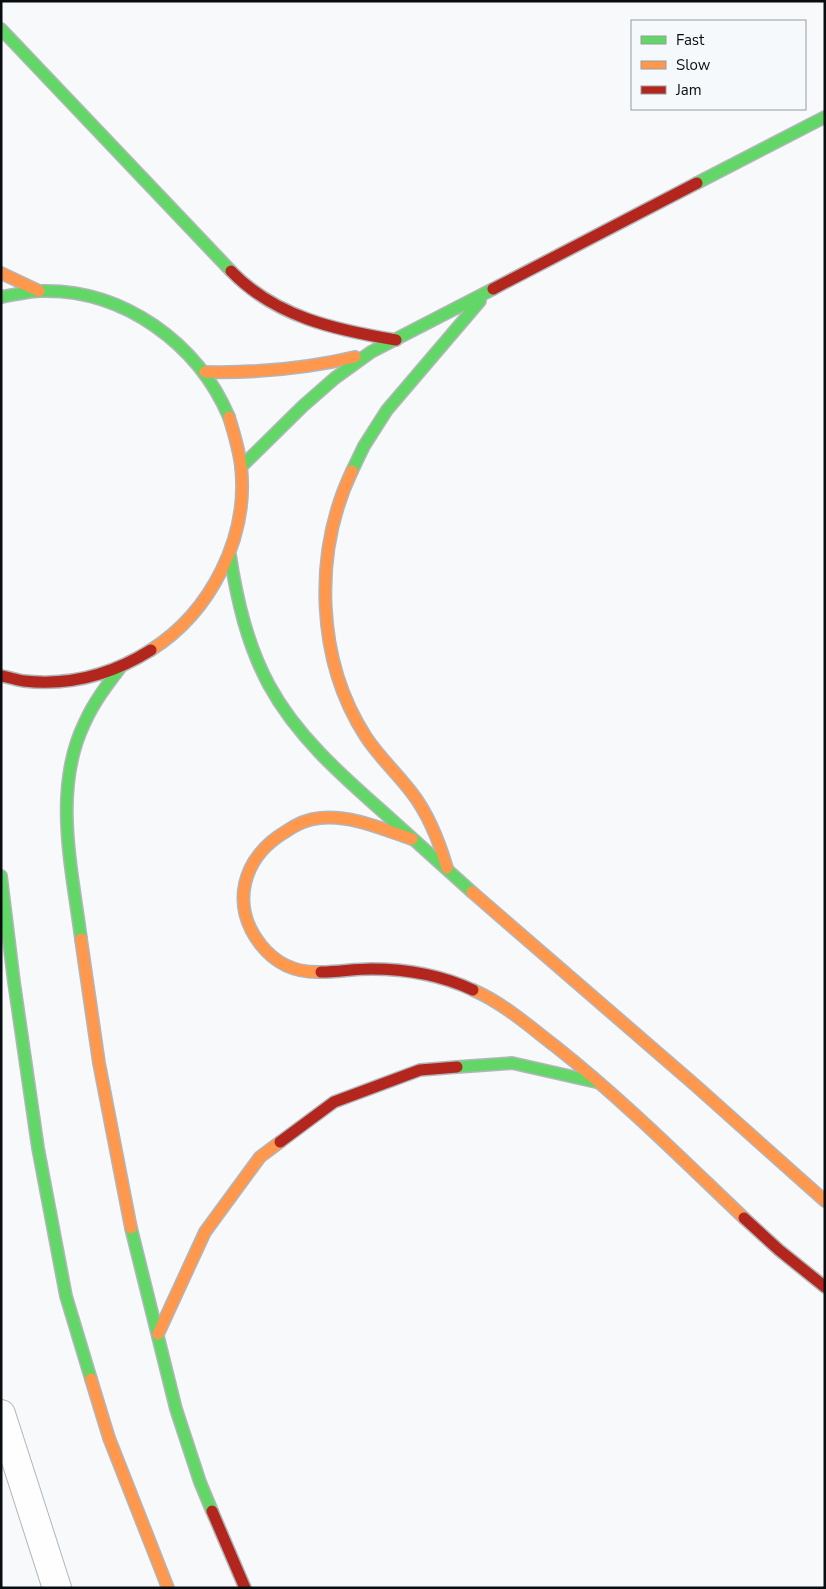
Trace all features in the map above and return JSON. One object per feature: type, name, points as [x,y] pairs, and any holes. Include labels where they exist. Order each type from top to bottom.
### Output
[{"type":"main road","points":[[1,29],[241,281],[273,304],[307,320],[344,331],[396,340]]},
{"type":"main road","points":[[241,467],[269,435],[300,406],[335,377],[371,352],[825,117]]},
{"type":"main road","points":[[1,273],[39,291]]},
{"type":"main road","points":[[1,297],[39,291],[87,295],[132,310],[172,337],[204,372],[229,417],[241,467],[240,512],[230,555],[211,592],[186,624],[155,649],[120,668],[74,681],[27,682],[1,676]]},
{"type":"main road","points":[[448,870],[439,843],[427,817],[412,793],[368,739],[347,702],[334,663],[326,622],[325,580],[331,538],[339,506],[364,446],[400,392],[489,291]]},
{"type":"main road","points":[[204,372],[246,374],[288,371],[330,364],[371,352]]},
{"type":"main road","points":[[230,555],[235,594],[246,632],[261,669],[281,703],[304,735],[331,764],[412,839],[825,1201]]},
{"type":"main road","points":[[120,668],[100,694],[84,723],[73,754],[68,786],[66,819],[99,1063],[134,1244],[176,1409],[200,1482],[245,1588]]},
{"type":"main road","points":[[412,839],[343,818],[322,818],[301,823],[282,832],[263,846],[249,866],[243,889],[244,913],[253,935],[268,954],[288,967],[310,973],[370,969],[407,971],[442,978],[476,991],[508,1008],[602,1083],[774,1245],[825,1287]]},
{"type":"main road","points":[[1,876],[38,1148],[66,1296],[109,1438],[168,1588]]},
{"type":"main road","points":[[158,1334],[205,1232],[260,1157],[334,1102],[420,1070],[494,1064],[512,1063],[602,1083]]},
{"type":"street","points":[[1,1414],[53,1584]]},
{"type":"traffic: fast","points":[[1,29],[231,271]]},
{"type":"traffic: fast","points":[[697,183],[825,117]]},
{"type":"traffic: fast","points":[[241,467],[303,406],[335,378],[371,352],[493,289]]},
{"type":"traffic: fast","points":[[1,297],[37,291],[72,293],[101,300],[129,311],[155,326],[178,345],[198,366],[215,391],[229,417]]},
{"type":"traffic: fast","points":[[352,471],[364,446],[387,410],[480,301]]},
{"type":"traffic: fast","points":[[230,555],[236,589],[249,638],[269,685],[292,721],[335,768],[472,892]]},
{"type":"traffic: fast","points":[[81,939],[67,829],[69,774],[75,748],[85,722],[120,668]]},
{"type":"traffic: fast","points":[[1,876],[38,1148],[66,1296],[91,1379]]},
{"type":"traffic: fast","points":[[457,1067],[512,1063],[596,1082]]},
{"type":"traffic: fast","points":[[131,1228],[176,1409],[200,1482],[212,1511]]},
{"type":"traffic: slow","points":[[1,273],[39,291]]},
{"type":"traffic: slow","points":[[205,372],[243,372],[280,369],[318,365],[355,357]]},
{"type":"traffic: slow","points":[[151,650],[192,615],[208,594],[222,570],[232,545],[239,519],[242,493],[240,460],[229,417]]},
{"type":"traffic: slow","points":[[352,471],[339,503],[331,536],[326,571],[329,641],[337,674],[349,707],[366,737],[424,810],[437,838],[447,868]]},
{"type":"traffic: slow","points":[[321,972],[303,971],[280,962],[267,952],[251,930],[245,914],[243,898],[245,883],[259,855],[271,842],[293,827],[306,821],[320,818],[355,821],[412,839]]},
{"type":"traffic: slow","points":[[472,892],[695,1085],[825,1201]]},
{"type":"traffic: slow","points":[[81,939],[99,1063],[131,1228]]},
{"type":"traffic: slow","points":[[473,990],[495,1001],[516,1015],[580,1066],[744,1218]]},
{"type":"traffic: slow","points":[[158,1334],[205,1232],[260,1157],[280,1142]]},
{"type":"traffic: slow","points":[[91,1379],[109,1438],[168,1588]]},
{"type":"traffic: jam","points":[[493,289],[697,183]]},
{"type":"traffic: jam","points":[[231,271],[248,287],[267,300],[308,319],[329,326],[396,340]]},
{"type":"traffic: jam","points":[[1,676],[24,681],[41,682],[74,680],[122,666],[151,650]]},
{"type":"traffic: jam","points":[[321,972],[371,969],[397,970],[448,980],[473,990]]},
{"type":"traffic: jam","points":[[280,1142],[334,1102],[420,1070],[457,1067]]},
{"type":"traffic: jam","points":[[744,1218],[779,1250],[825,1287]]},
{"type":"traffic: jam","points":[[212,1511],[245,1588]]}]
